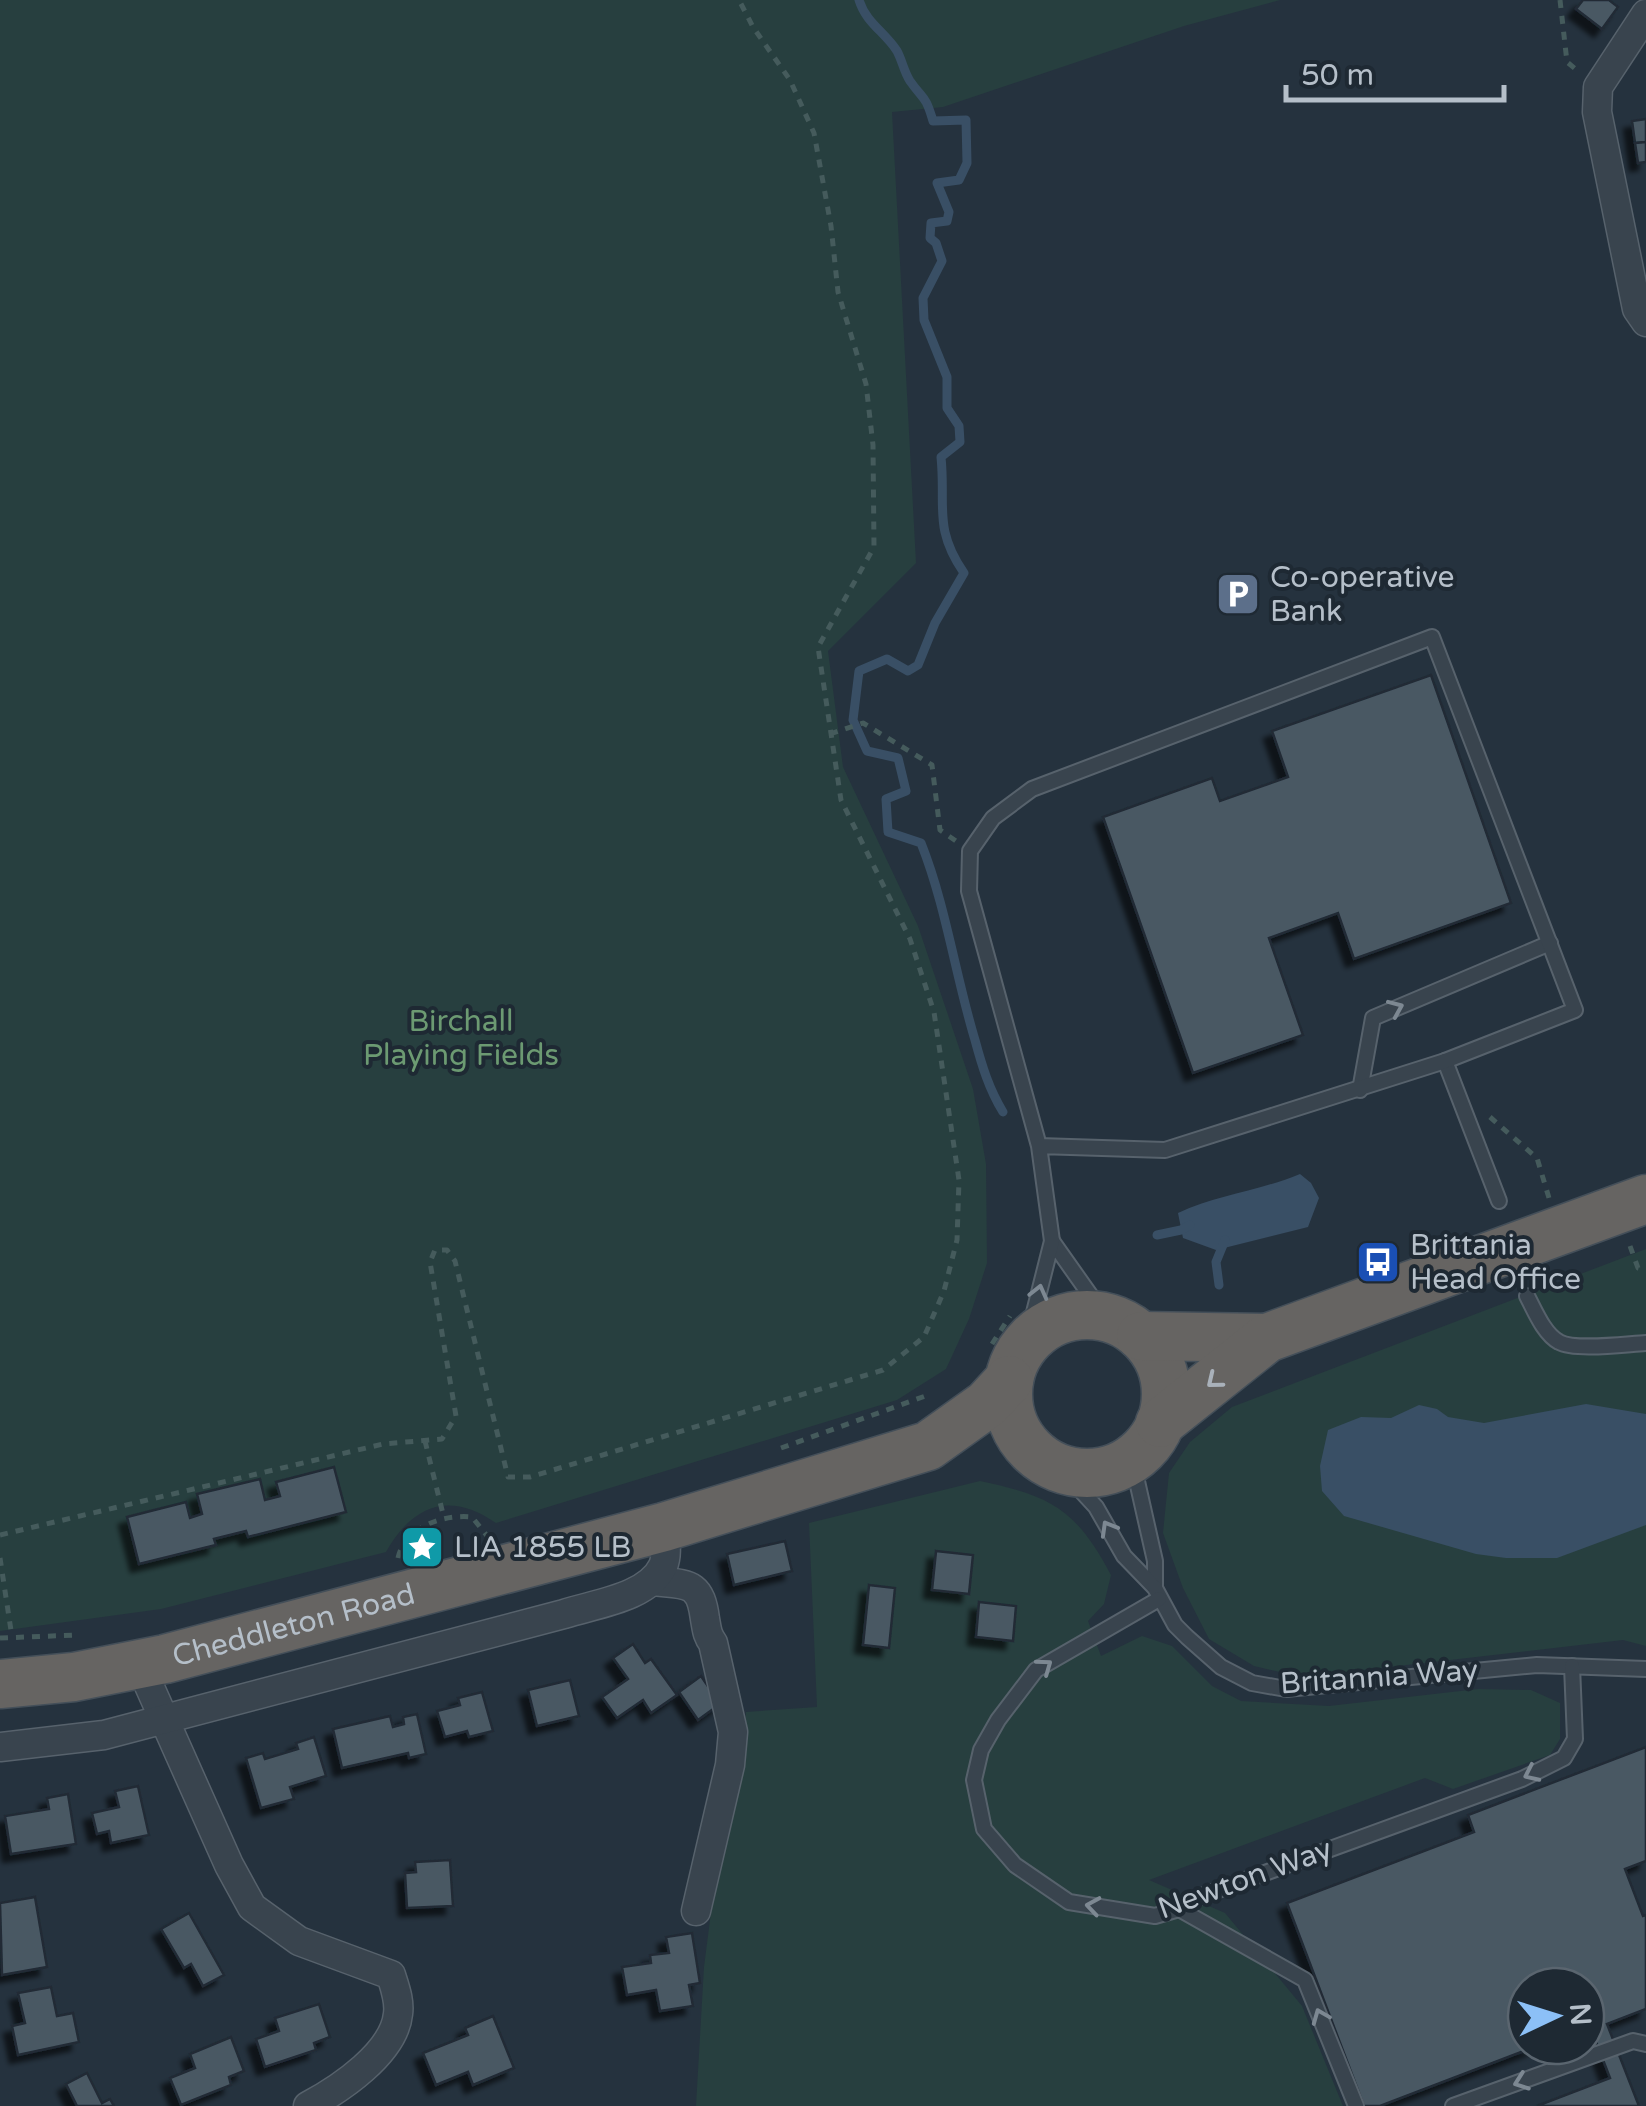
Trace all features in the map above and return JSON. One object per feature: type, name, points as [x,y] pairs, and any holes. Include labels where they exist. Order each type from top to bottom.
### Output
[{"type":"highway","name":"Cheddleton Road","points":[[928,1446],[1098,1472],[1146,1441],[1267,1338],[1646,1199]]},
{"type":"highway","name":"Cheddleton Road","points":[[0,1684],[74,1678],[139,1663],[664,1527],[928,1446],[987,1404],[1010,1346],[1056,1321],[1084,1315],[1123,1326],[1267,1338]]},
{"type":"highway","points":[[1123,1326],[1158,1360],[1164,1378],[1165,1407],[1146,1441]]},
{"type":"highway","points":[[1010,1346],[1008,1396],[1013,1422],[1048,1462]]},
{"type":"street","points":[[1646,14],[1598,87],[1597,112],[1637,309],[1646,322]]},
{"type":"street","points":[[0,1747],[104,1735],[564,1614],[636,1591],[652,1581],[662,1567],[666,1551],[664,1527]]},
{"type":"street","points":[[652,1581],[692,1586],[702,1596],[732,1732],[730,1765],[696,1911]]},
{"type":"street","points":[[139,1663],[228,1866],[252,1907],[299,1941],[391,1975],[398,1998],[398,2017],[382,2046],[370,2063],[339,2090],[308,2106]]},
{"type":"lane","points":[[1010,1346],[1052,1241],[1039,1146],[969,891],[970,852],[993,818],[1032,790],[1432,637],[1575,1010],[1360,1090],[1164,1150],[1039,1146]]},
{"type":"lane","points":[[1360,1090],[1373,1018],[1550,943]]},
{"type":"lane","points":[[1445,1060],[1498,1201]]},
{"type":"lane","points":[[1052,1241],[1123,1326]]},
{"type":"lane","points":[[1528,1296],[1546,1330],[1560,1343],[1646,1343]]},
{"type":"lane","points":[[1146,1441],[1157,1593]]},
{"type":"lane","name":"Britannia Way","points":[[1048,1462],[1096,1508],[1124,1556],[1157,1593],[1175,1625],[1221,1667],[1252,1683],[1286,1689],[1537,1665],[1646,1668]]},
{"type":"lane","name":"Newton Way","points":[[1157,1593],[1036,1670],[980,1750],[974,1780],[984,1829],[1015,1865],[1069,1902],[1155,1916],[1522,1779],[1564,1758],[1575,1739],[1572,1666]]},
{"type":"lane","points":[[1180,1909],[1305,1980],[1356,2106]]},
{"type":"lane","points":[[1453,2106],[1633,2041],[1646,2044]]},
{"type":"path","points":[[0,1535],[383,1444],[442,1439],[456,1416],[430,1262],[435,1250],[447,1250],[455,1260],[508,1477],[530,1477],[883,1370],[924,1337],[944,1291],[957,1240],[958,1180],[950,1114],[934,1012],[910,939],[841,800],[818,647],[874,548],[873,445],[866,384],[838,292],[832,226],[814,134],[790,80],[739,0]]},
{"type":"path","points":[[1560,0],[1567,62],[1598,87]]},
{"type":"path","points":[[830,734],[863,723],[932,765],[940,830],[970,852]]},
{"type":"path","points":[[1467,1119],[1488,1115],[1536,1158],[1549,1198]]},
{"type":"path","points":[[776,1450],[941,1390]]},
{"type":"path","points":[[425,1440],[444,1518]]},
{"type":"path","points":[[397,1563],[410,1534],[444,1518],[472,1517],[494,1547]]},
{"type":"path","points":[[0,1558],[12,1638]]},
{"type":"green space","name":"Birchall Playing Fields","points":[[0,0],[1280,0],[1184,26],[943,107],[892,112],[916,563],[828,651],[843,767],[918,926],[973,1089],[986,1164],[987,1263],[969,1319],[946,1369],[897,1400],[496,1523],[463,1507],[434,1508],[408,1523],[386,1552],[161,1609],[0,1631]]},
{"type":"green space","points":[[1646,1249],[1646,1646],[1623,1640],[1302,1677],[1254,1666],[1209,1639],[1183,1588],[1163,1533],[1169,1473],[1190,1442],[1232,1407]]},
{"type":"green space","points":[[980,1481],[1043,1500],[1073,1520],[1086,1535],[1111,1575],[1104,1604],[1088,1621],[1101,1656],[1142,1636],[1172,1646],[1212,1686],[1241,1701],[1329,1706],[1478,1689],[1531,1690],[1560,1703],[1560,1739],[1550,1755],[1453,1789],[1425,1778],[1149,1880],[1225,1913],[1302,2006],[1343,2106],[696,2106],[704,1967],[716,1873],[738,1792],[746,1712],[817,1707],[809,1523]]},
{"type":"water","points":[[1300,1174],[1311,1183],[1319,1198],[1308,1227],[1216,1250],[1183,1238],[1178,1213]]},
{"type":"water","points":[[1586,1404],[1646,1414],[1646,1525],[1557,1558],[1476,1554],[1344,1516],[1322,1491],[1320,1466],[1328,1430],[1361,1417],[1391,1418],[1419,1405],[1437,1409],[1448,1417],[1484,1423]]},
{"type":"building","points":[[1583,0],[1609,0],[1618,7],[1602,29],[1576,9]]},
{"type":"building","points":[[1646,119],[1646,142],[1635,143],[1632,121]]},
{"type":"building","points":[[1646,142],[1646,162],[1638,163],[1635,143]]},
{"type":"building","points":[[1431,675],[1511,903],[1354,959],[1338,913],[1269,938],[1303,1035],[1193,1073],[1103,817],[1212,778],[1220,801],[1288,777],[1272,731]]},
{"type":"building","points":[[334,1467],[346,1512],[248,1537],[246,1531],[214,1539],[216,1545],[139,1564],[127,1517],[186,1502],[190,1518],[202,1514],[197,1494],[260,1479],[265,1500],[280,1496],[276,1482]]},
{"type":"building","points":[[785,1541],[792,1571],[734,1585],[727,1554]]},
{"type":"building","points":[[936,1551],[973,1555],[969,1594],[932,1590]]},
{"type":"building","points":[[869,1585],[895,1588],[889,1648],[863,1645]]},
{"type":"building","points":[[979,1602],[1016,1606],[1013,1641],[976,1637]]},
{"type":"building","points":[[633,1644],[645,1663],[651,1659],[677,1695],[651,1713],[643,1700],[617,1718],[602,1697],[628,1679],[613,1658]]},
{"type":"building","points":[[701,1676],[720,1704],[698,1720],[679,1692]]},
{"type":"building","points":[[570,1680],[579,1716],[537,1726],[528,1690]]},
{"type":"building","points":[[482,1692],[493,1731],[469,1737],[467,1731],[445,1737],[437,1711],[460,1705],[458,1698]]},
{"type":"building","points":[[417,1714],[426,1754],[409,1758],[408,1753],[342,1768],[333,1729],[390,1716],[393,1727],[404,1724],[403,1717]]},
{"type":"building","points":[[314,1737],[326,1776],[290,1787],[294,1799],[261,1808],[246,1758],[263,1753],[265,1759],[298,1749],[296,1743]]},
{"type":"building","points":[[1646,1747],[1646,1861],[1625,1869],[1643,1916],[1646,1915],[1646,2009],[1607,2024],[1639,2106],[1537,2106],[1610,2078],[1605,2066],[1606,1966],[1506,1966],[1506,2058],[1380,2106],[1364,2106],[1287,1903],[1474,1832],[1468,1815]]},
{"type":"building","points":[[138,1786],[149,1835],[111,1843],[109,1831],[97,1834],[92,1813],[119,1807],[115,1791]]},
{"type":"building","points":[[68,1794],[76,1844],[11,1854],[5,1816],[49,1809],[47,1798]]},
{"type":"building","points":[[450,1860],[453,1906],[407,1908],[405,1873],[416,1872],[415,1862]]},
{"type":"building","points":[[35,1897],[47,1967],[2,1975],[0,1903]]},
{"type":"building","points":[[189,1913],[224,1975],[203,1986],[191,1964],[184,1968],[161,1929]]},
{"type":"building","points":[[692,1933],[700,1983],[689,1985],[693,2006],[660,2011],[656,1990],[627,1995],[622,1967],[651,1963],[650,1955],[669,1953],[666,1937]]},
{"type":"building","points":[[51,1987],[57,2016],[73,2013],[79,2042],[18,2055],[12,2026],[25,2023],[18,1993]]},
{"type":"building","points":[[319,2004],[330,2037],[314,2043],[316,2050],[265,2067],[256,2039],[279,2031],[275,2018]]},
{"type":"building","points":[[493,2016],[514,2068],[473,2085],[468,2072],[436,2085],[423,2053],[468,2035],[465,2028]]},
{"type":"building","points":[[231,2037],[244,2071],[229,2077],[231,2085],[181,2105],[170,2078],[195,2068],[190,2054]]},
{"type":"building","points":[[87,2073],[102,2103],[110,2099],[114,2106],[77,2106],[66,2084]]},
{"type":"waterway","points":[[859,0],[866,15],[897,51],[933,121],[966,120],[967,163],[959,180],[937,183],[949,212],[947,221],[931,223],[930,238],[936,243],[942,261],[923,298],[924,320],[947,377],[947,408],[959,426],[960,442],[941,457],[942,503],[948,543],[964,573],[935,623],[918,665],[908,671],[887,659],[859,671],[853,720],[867,751],[898,758],[906,791],[886,799],[888,832],[921,843],[980,1059],[1003,1112]]},
{"type":"waterway","points":[[1157,1235],[1190,1225]]},
{"type":"waterway","points":[[1219,1285],[1216,1262],[1225,1240]]},
{"type":"place","name":"Co-operative Bank","points":[[1238,594]]},
{"type":"place","name":"Brittania Head Office","points":[[1378,1262]]},
{"type":"place","name":"LIA 1855 LB","points":[[422,1547]]}]
